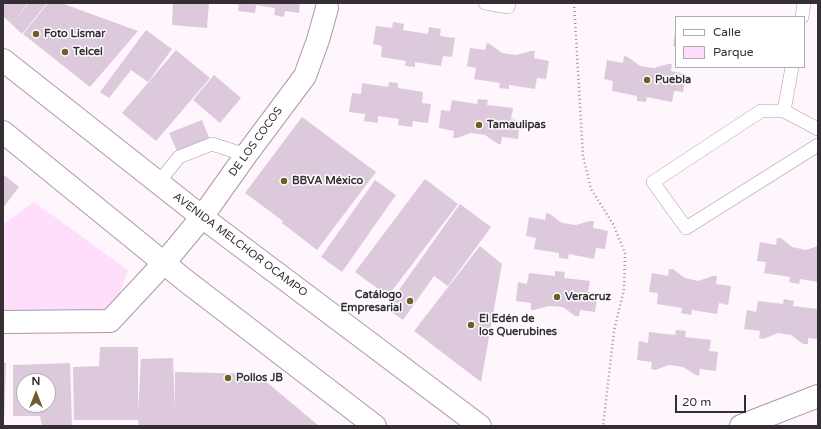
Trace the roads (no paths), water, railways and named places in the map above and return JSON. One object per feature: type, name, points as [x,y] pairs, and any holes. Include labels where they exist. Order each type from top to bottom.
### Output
[{"type":"main road","name":"DE LOS COCOS","points":[[3,322],[110,321],[164,263],[202,218],[246,155],[305,76],[318,40],[327,5]]},
{"type":"main road","name":"AVENIDA MELCHOR OCAMPO","points":[[3,60],[202,218],[480,426]]},
{"type":"main road","points":[[3,132],[164,263],[375,426]]},
{"type":"main road","points":[[741,426],[818,396]]},
{"type":"lane","points":[[485,3],[508,8],[509,3]]},
{"type":"lane","points":[[802,16],[804,3]]},
{"type":"lane","points":[[784,111],[792,68]]},
{"type":"lane","points":[[818,129],[784,111],[761,112],[653,182],[686,228],[818,145]]},
{"type":"lane","points":[[158,183],[179,157],[212,144],[246,155]]},
{"type":"place","name":"Foto Lismar","points":[[36,34]]},
{"type":"place","name":"Telcel","points":[[65,52]]},
{"type":"place","name":"Puebla","points":[[647,80]]},
{"type":"place","name":"Tamaulipas","points":[[479,125]]},
{"type":"place","name":"BBVA México","points":[[284,181]]},
{"type":"place","name":"Veracruz","points":[[557,297]]},
{"type":"place","name":"Catálogo Empresarial","points":[[410,301]]},
{"type":"place","name":"El Edén de los Querubines","points":[[471,325]]},
{"type":"place","name":"Pollos JB","points":[[228,378]]}]
